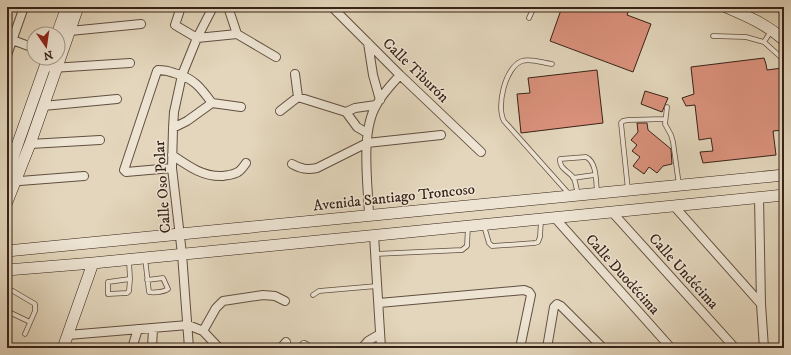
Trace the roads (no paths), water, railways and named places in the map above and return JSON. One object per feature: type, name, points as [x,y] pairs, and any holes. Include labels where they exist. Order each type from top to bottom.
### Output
[{"type":"main road","points":[[60,26],[67,7]]},
{"type":"main road","points":[[66,41],[78,7]]},
{"type":"main road","points":[[726,7],[753,18],[772,29],[784,40]]},
{"type":"main road","points":[[7,202],[9,179],[45,66]]},
{"type":"main road","points":[[9,179],[30,144],[57,68]]},
{"type":"main road","name":"Avenida Santiago Troncoso","points":[[9,250],[784,175]]},
{"type":"main road","points":[[7,270],[128,260],[784,195]]},
{"type":"main road","points":[[63,348],[93,263]]},
{"type":"street","points":[[7,55],[10,39],[24,7]]},
{"type":"street","points":[[181,7],[175,25],[197,38],[237,34],[276,57]]},
{"type":"street","name":"Calle Oso Polar","points":[[189,348],[182,254],[172,168],[174,112],[182,75],[197,38],[213,7]]},
{"type":"street","points":[[228,7],[237,34]]},
{"type":"street","name":"Calle Tiburón","points":[[332,7],[400,75],[481,152]]},
{"type":"street","points":[[70,31],[141,24]]},
{"type":"street","points":[[10,39],[26,45]]},
{"type":"street","points":[[368,43],[378,102]]},
{"type":"street","points":[[53,66],[57,68],[130,63]]},
{"type":"street","points":[[172,168],[126,172],[124,170],[158,70],[164,70],[182,75],[192,80],[199,86],[212,103],[241,108]]},
{"type":"street","points":[[296,74],[298,97]]},
{"type":"street","points":[[369,215],[367,143],[370,121],[378,102],[400,75]]},
{"type":"street","points":[[298,97],[346,112],[357,127],[368,134]]},
{"type":"street","points":[[280,111],[298,97]]},
{"type":"street","points":[[43,106],[116,99]]},
{"type":"street","points":[[346,112],[378,102]]},
{"type":"street","points":[[173,128],[212,103]]},
{"type":"street","points":[[292,164],[309,170],[317,168],[367,143],[441,135]]},
{"type":"street","points":[[30,144],[100,140]]},
{"type":"street","points":[[172,155],[187,166],[202,173],[216,176],[232,175],[239,172],[246,163]]},
{"type":"street","points":[[9,179],[84,176]]},
{"type":"street","points":[[758,197],[761,304],[764,348]]},
{"type":"street","points":[[674,206],[761,304]]},
{"type":"street","name":"Calle Undécima","points":[[612,212],[735,348]]},
{"type":"street","name":"Calle Duodécima","points":[[555,218],[671,348]]},
{"type":"street","points":[[374,235],[379,303],[380,348]]},
{"type":"street","points":[[379,303],[524,290],[529,292],[531,295],[520,348]]},
{"type":"street","points":[[203,331],[216,308],[223,301],[263,295],[275,296],[285,301]]},
{"type":"street","points":[[547,348],[554,307],[557,304],[561,306],[601,347]]},
{"type":"street","points":[[68,335],[188,325],[203,331],[219,348]]},
{"type":"street","points":[[152,348],[153,328]]},
{"type":"street","points":[[132,348],[138,329]]},
{"type":"street","points":[[362,348],[368,341],[380,334]]},
{"type":"lane","points":[[529,18],[534,7]]},
{"type":"lane","points":[[764,42],[772,29]]},
{"type":"lane","points":[[713,36],[746,37],[764,42],[784,60]]},
{"type":"lane","points":[[552,64],[523,60],[515,64],[511,69],[502,94],[500,107],[504,121],[575,196]]},
{"type":"lane","points":[[667,107],[665,119],[666,127],[673,142],[679,186]]},
{"type":"lane","points":[[628,191],[621,122],[628,120],[665,119]]},
{"type":"lane","points":[[575,196],[574,178],[561,166],[559,162],[560,159],[589,158],[593,163],[597,194]]},
{"type":"lane","points":[[574,178],[594,175]]},
{"type":"lane","points":[[484,225],[489,243],[492,246],[535,243],[538,242],[540,237],[541,219]]},
{"type":"lane","points":[[375,254],[462,250],[467,246],[468,226]]},
{"type":"lane","points":[[145,258],[147,280],[150,292],[168,289],[165,279],[163,278],[147,280]]},
{"type":"lane","points":[[128,260],[130,279],[130,290],[128,292],[108,294],[108,282],[130,279]]},
{"type":"lane","points":[[313,295],[319,291],[378,286]]},
{"type":"lane","points":[[7,294],[7,289],[33,302],[35,311],[25,334]]},
{"type":"lane","points":[[7,308],[11,313],[30,322]]}]
